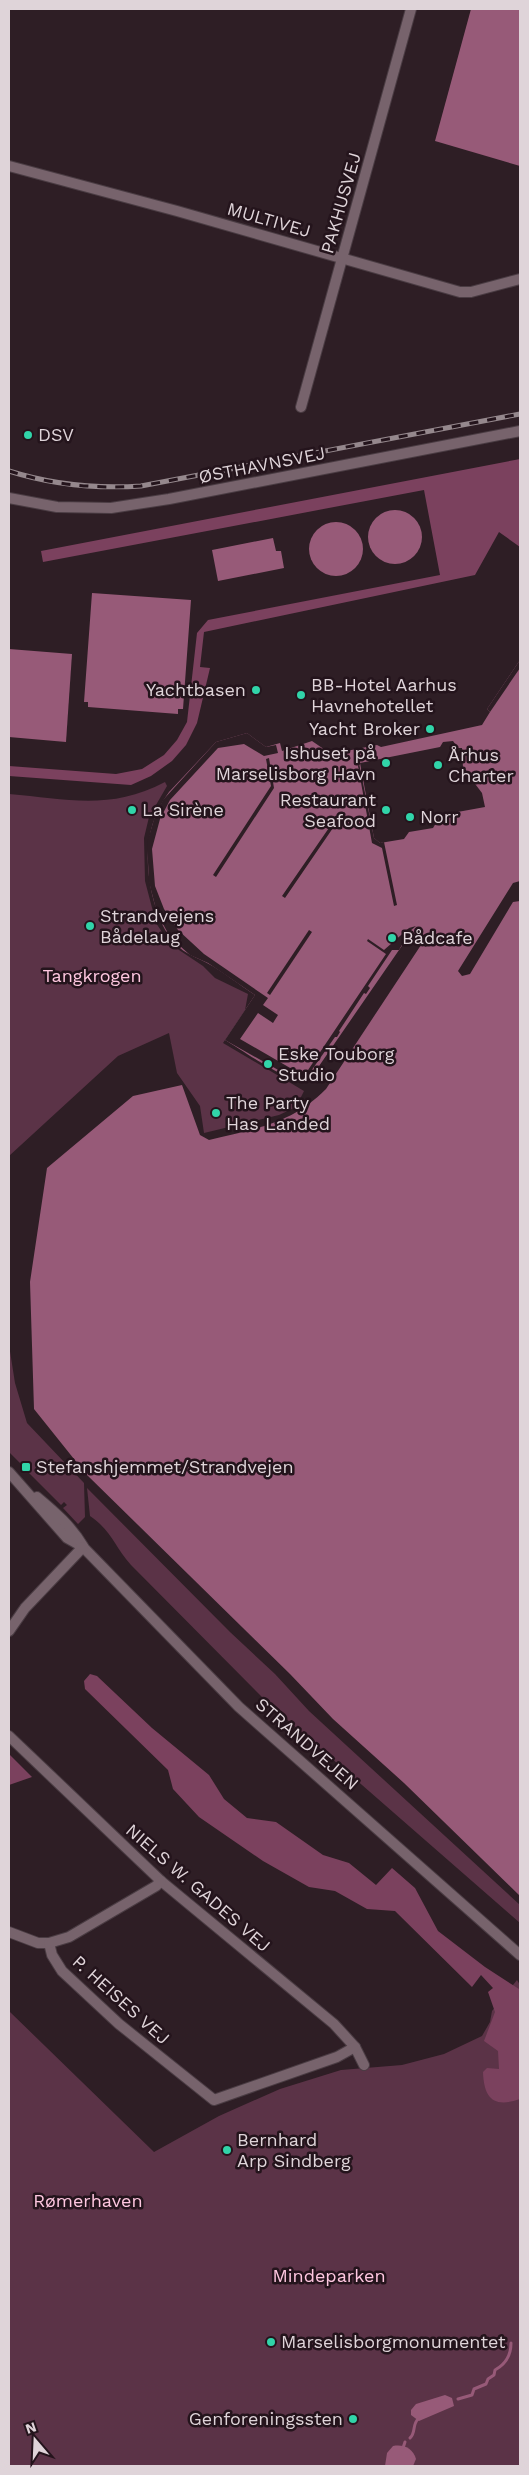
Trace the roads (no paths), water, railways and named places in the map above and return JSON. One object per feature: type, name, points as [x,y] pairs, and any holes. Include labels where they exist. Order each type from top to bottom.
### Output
[{"type":"street","name":"PAKHUSVEJ","points":[[301,407],[411,9]]},
{"type":"street","name":"MULTIVEJ","points":[[9,166],[342,257],[460,292],[471,292],[520,279]]},
{"type":"street","name":"ØSTHAVNSVEJ","points":[[9,498],[57,507],[111,508],[169,499],[520,431]]},
{"type":"street","name":"STRANDVEJEN","points":[[9,1472],[67,1538],[83,1547],[240,1706],[520,1955]]},
{"type":"street","points":[[9,1631],[25,1608],[83,1547]]},
{"type":"street","name":"NIELS W. GADES VEJ","points":[[9,1736],[161,1881],[334,2024],[354,2047],[364,2065]]},
{"type":"street","points":[[9,1932],[38,1943],[49,1943],[69,1937],[156,1886],[161,1881]]},
{"type":"street","name":"P. HEISES VEJ","points":[[49,1943],[52,1956],[62,1971],[119,2024],[214,2100],[337,2056],[354,2047]]},
{"type":"waterway","points":[[458,2399],[472,2395],[474,2389],[486,2384],[488,2379],[494,2375],[495,2370],[507,2359],[511,2343]]},
{"type":"waterway","points":[[410,2438],[418,2419]]},
{"type":"waterway","points":[[403,2448],[405,2442]]},
{"type":"railway","points":[[9,471],[42,480],[74,485],[107,487],[141,486],[520,414]]},
{"type":"place","name":"DSV","points":[[28,435]]},
{"type":"place","name":"Yachtbasen","points":[[256,690]]},
{"type":"place","name":"BB-Hotel Aarhus Havnehotellet","points":[[301,695]]},
{"type":"place","name":"Yacht Broker","points":[[430,729]]},
{"type":"place","name":"Ishuset på Marselisborg Havn","points":[[386,763]]},
{"type":"place","name":"Århus Charter","points":[[438,765]]},
{"type":"place","name":"La Sirène","points":[[132,810]]},
{"type":"place","name":"Restaurant Seafood","points":[[386,810]]},
{"type":"place","name":"Norr","points":[[410,817]]},
{"type":"place","name":"Strandvejens Bådelaug","points":[[90,926]]},
{"type":"place","name":"Bådcafe","points":[[392,938]]},
{"type":"place","name":"Eske Touborg Studio","points":[[268,1064]]},
{"type":"place","name":"The Party Has Landed","points":[[216,1113]]},
{"type":"place","name":"Stefanshjemmet/Strandvejen","points":[[26,1467]]},
{"type":"place","name":"Bernhard Arp Sindberg","points":[[227,2150]]},
{"type":"place","name":"Marselisborgmonumentet","points":[[271,2342]]},
{"type":"place","name":"Genforeningssten","points":[[353,2419]]},
{"type":"park label","name":"Tangkrogen","points":[[92,976]]},
{"type":"park label","name":"Rømerhaven","points":[[88,2201]]},
{"type":"park label","name":"Mindeparken","points":[[329,2276]]}]
